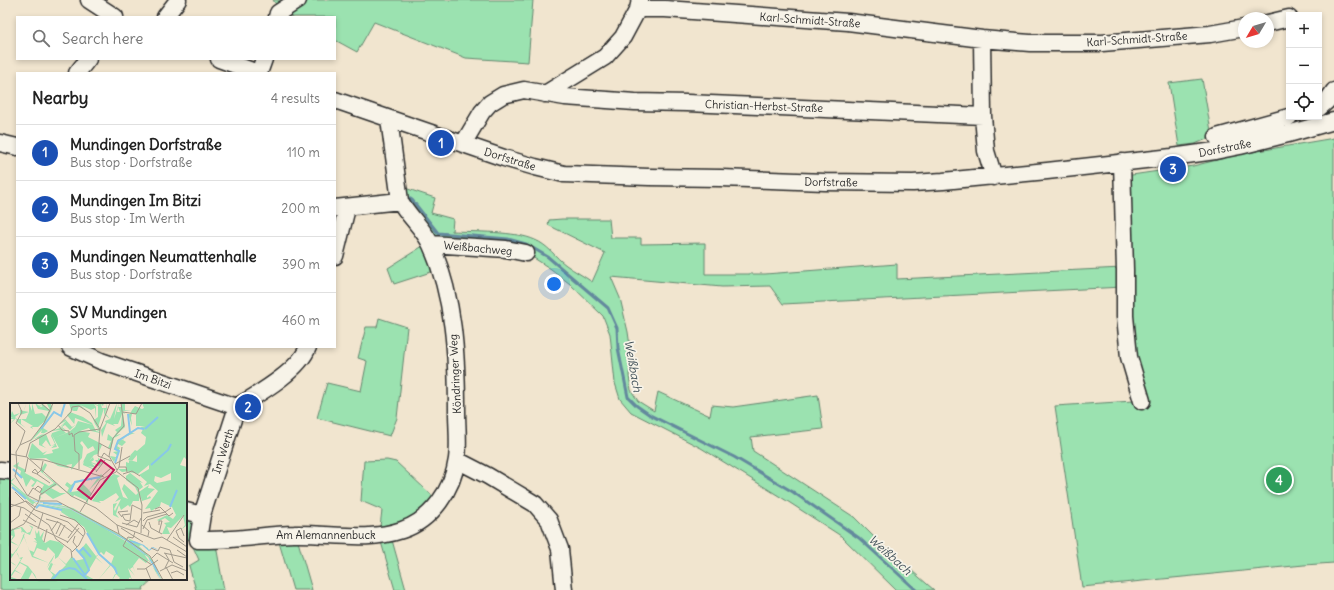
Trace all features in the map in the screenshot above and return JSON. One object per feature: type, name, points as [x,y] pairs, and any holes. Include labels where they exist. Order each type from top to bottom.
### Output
[{"type":"street","points":[[90,0],[111,16]]},
{"type":"street","points":[[167,16],[178,0]]},
{"type":"street","points":[[277,16],[298,0]]},
{"type":"street","name":"Karl-Schmidt-Straße","points":[[545,94],[605,57],[622,37],[639,5],[665,9],[848,22],[982,39],[1030,43],[1102,43],[1210,34],[1238,29]]},
{"type":"street","points":[[1274,22],[1286,19]]},
{"type":"street","points":[[982,39],[983,116],[986,151],[994,177]]},
{"type":"street","points":[[78,72],[87,60]]},
{"type":"street","points":[[222,60],[255,72]]},
{"type":"street","points":[[258,72],[264,60]]},
{"type":"street","points":[[463,144],[482,112],[490,103],[502,95],[524,90],[545,94]]},
{"type":"street","points":[[1322,105],[1334,91]]},
{"type":"street","name":"Christian-Herbst-Straße","points":[[545,94],[565,97],[635,102],[694,103],[983,116]]},
{"type":"street","name":"Dorfstraße","points":[[336,100],[527,165],[564,174],[649,178],[913,183],[994,177],[1215,151],[1288,134],[1334,121]]},
{"type":"street","name":"Köndringer Weg","points":[[389,118],[399,193],[406,212],[431,244],[448,296],[457,374],[457,460]]},
{"type":"street","name":"Dorfstraße","points":[[1217,137],[1286,118]]},
{"type":"street","points":[[0,143],[16,147]]},
{"type":"street","points":[[1122,162],[1125,316],[1129,357],[1142,400]]},
{"type":"street","points":[[336,248],[341,208],[399,193]]},
{"type":"street","name":"Weißbachweg","points":[[431,244],[506,249],[526,253]]},
{"type":"street","name":"Im Bitzi","points":[[72,348],[101,361],[237,407]]},
{"type":"street","points":[[237,407],[267,388],[292,368],[306,353],[308,348]]},
{"type":"street","name":"Im Werth","points":[[202,515],[237,407]]},
{"type":"street","points":[[457,460],[488,476],[535,504],[549,520],[560,549],[564,590]]},
{"type":"street","name":"Am Alemannenbuck","points":[[202,515],[198,540],[296,534],[357,537],[402,530],[414,525],[430,513],[444,495],[450,484],[457,460]]},
{"type":"street","points":[[0,470],[10,471]]},
{"type":"street","points":[[187,511],[202,515]]},
{"type":"green space","points":[[273,0],[533,0],[528,62],[466,58],[374,22],[357,52],[336,41],[336,16],[290,16],[280,10]]},
{"type":"green space","points":[[1202,79],[1212,137],[1195,144],[1179,146],[1169,83]]},
{"type":"green space","points":[[1334,138],[1334,563],[1082,587],[1055,406],[1133,401],[1137,395],[1123,287],[783,304],[770,286],[722,287],[611,277],[620,298],[628,332],[631,353],[629,376],[631,390],[638,401],[654,411],[658,392],[710,416],[712,405],[733,407],[818,395],[823,429],[751,437],[753,451],[854,517],[882,545],[934,590],[896,590],[841,536],[701,448],[631,412],[620,399],[615,383],[610,334],[603,316],[570,284],[551,269],[526,253],[439,241],[406,203],[402,187],[435,198],[431,213],[453,219],[452,231],[506,233],[527,237],[540,242],[562,262],[592,282],[605,253],[548,225],[549,220],[609,219],[611,238],[641,238],[641,244],[705,243],[705,274],[765,274],[897,264],[897,279],[1122,268],[1125,176],[1193,166],[1241,154]]},
{"type":"green space","points":[[426,244],[434,271],[394,284],[388,268]]},
{"type":"green space","points":[[379,318],[407,327],[397,418],[390,436],[317,418],[327,383],[361,391],[367,361],[358,358],[366,327],[377,327]]},
{"type":"green space","points":[[387,460],[396,462],[439,502],[390,533],[406,590],[395,590],[379,535],[382,510],[361,501],[364,461]]},
{"type":"green space","points":[[0,478],[10,478],[10,580],[152,580],[143,588],[144,590],[0,590]]},
{"type":"green space","points":[[187,520],[204,525],[203,534],[214,534],[224,590],[196,590],[189,566],[199,560],[190,540],[187,539]]},
{"type":"green space","points":[[295,531],[312,590],[293,590],[276,532]]},
{"type":"waterway","name":"Weißbach","points":[[404,195],[412,200],[438,233],[508,239],[526,244],[548,257],[608,308],[617,328],[618,348],[628,397],[637,406],[650,415],[734,457],[793,492],[859,538],[916,590]]},
{"type":"place","name":"Mundingen Dorfstraße","points":[[441,143]]},
{"type":"place","name":"Mundingen Neumattenhalle","points":[[1173,169]]},
{"type":"place","name":"Mundingen Im Bitzi","points":[[248,407]]},
{"type":"place","name":"SV Mundingen","points":[[1279,480]]}]
